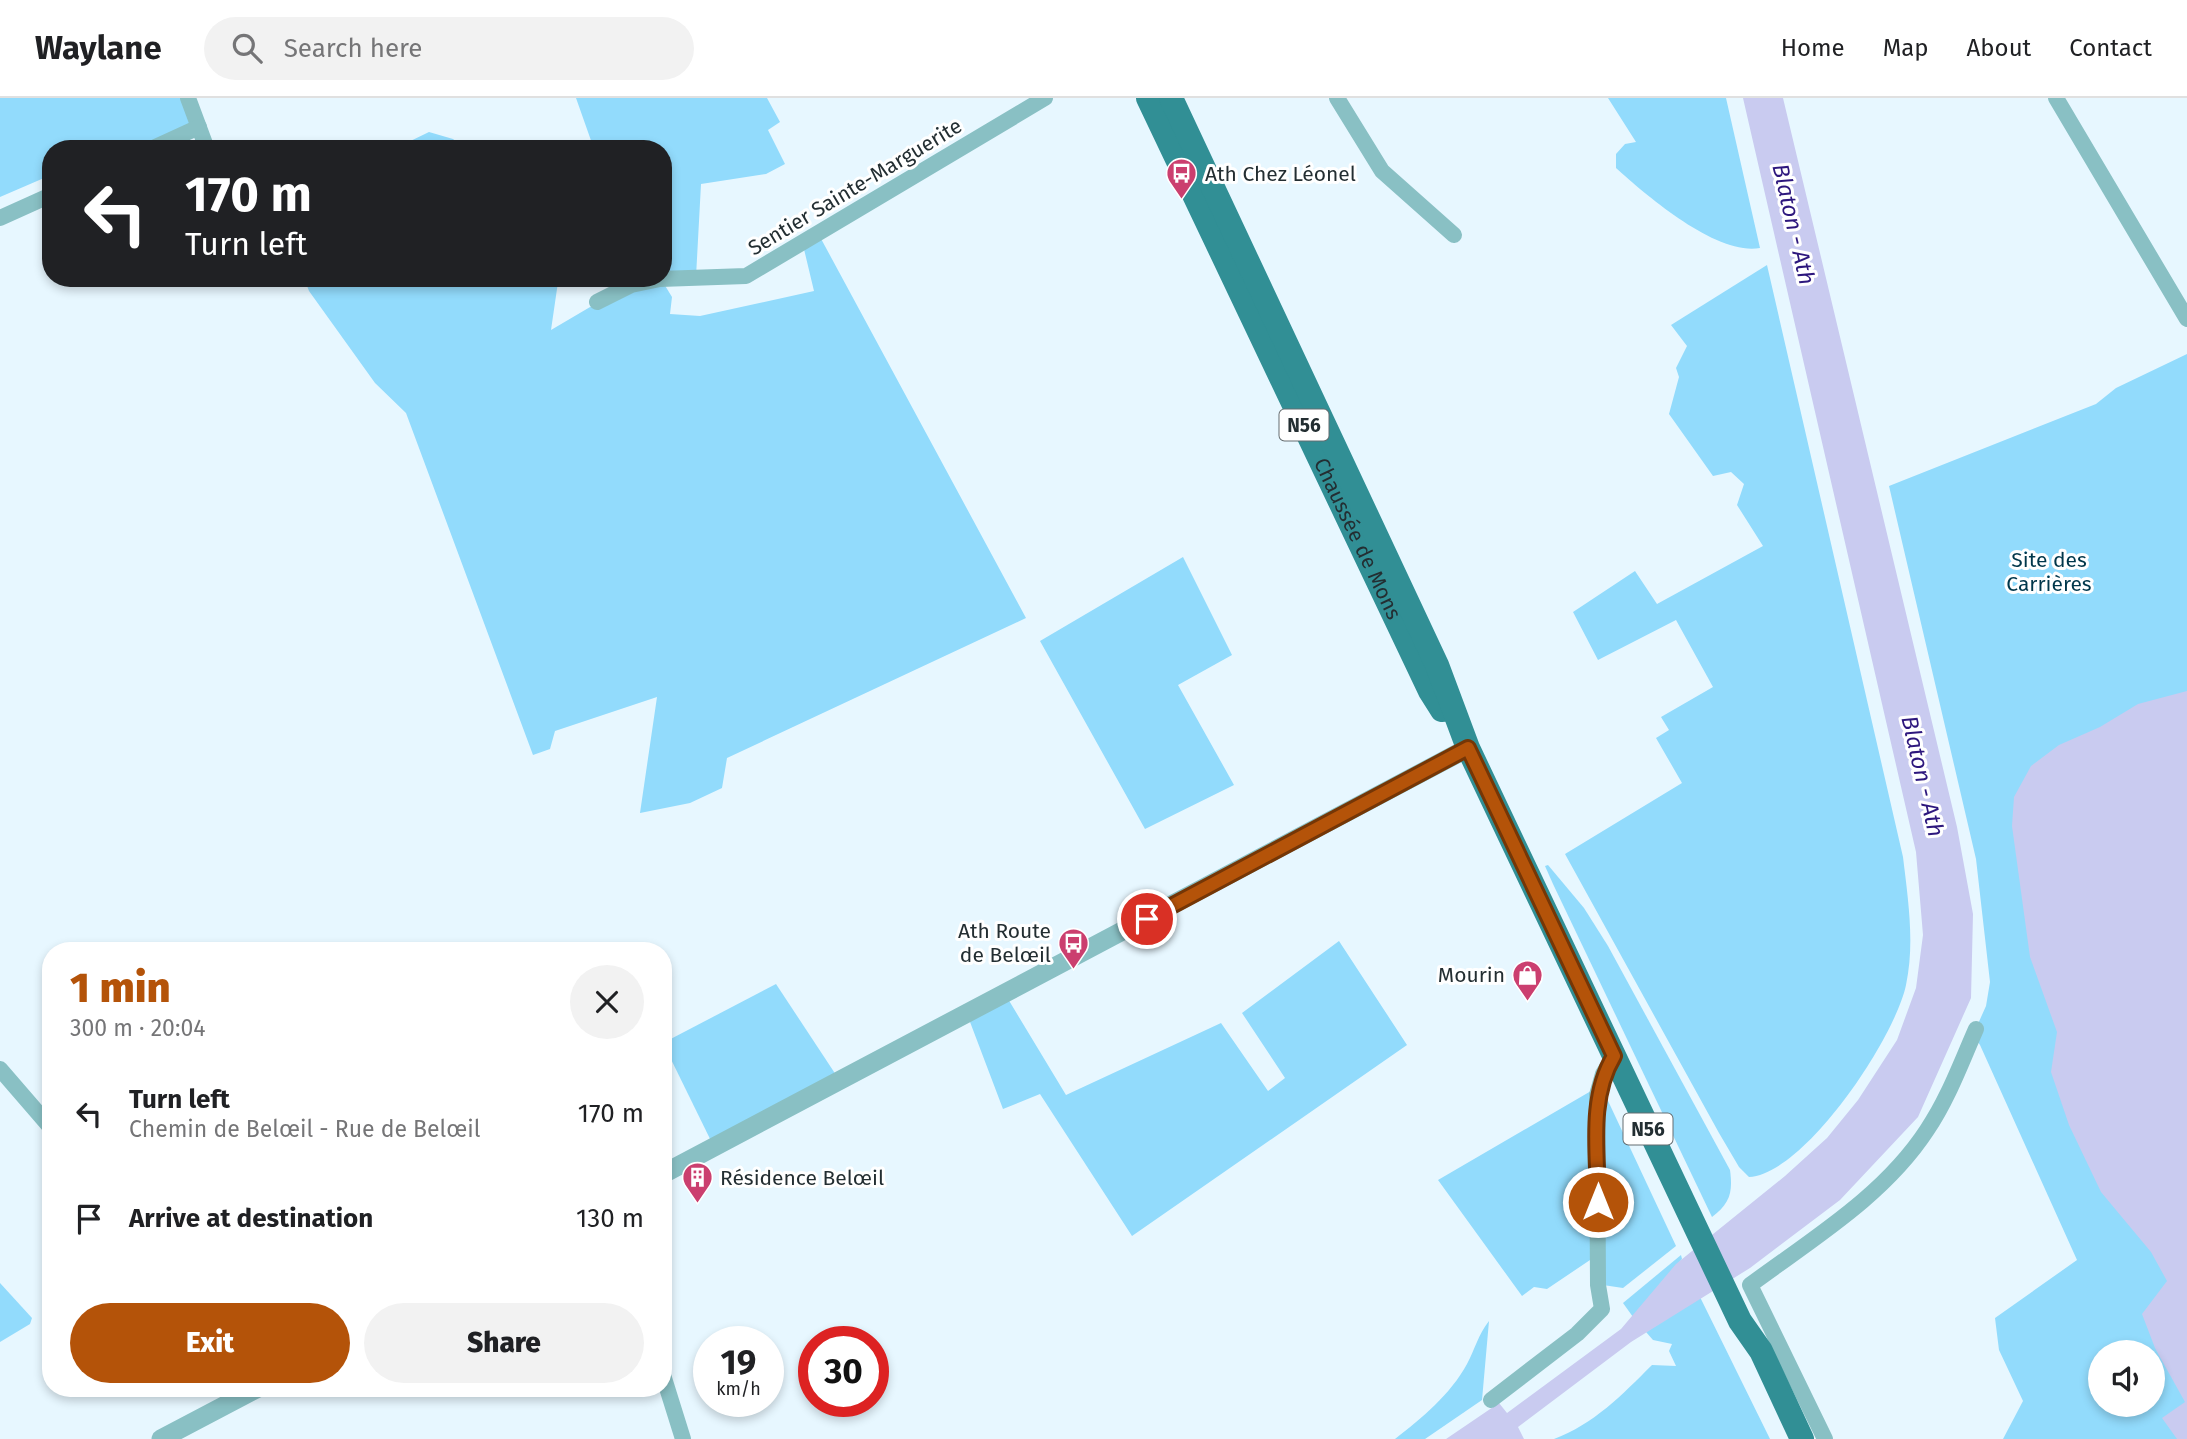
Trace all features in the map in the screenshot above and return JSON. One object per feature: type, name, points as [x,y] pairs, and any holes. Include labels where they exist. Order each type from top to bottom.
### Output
[{"type":"main road","name":"Chaussée de Mons","points":[[1148,98],[1430,691],[1468,748]]},
{"type":"main road","name":"Chaussée de Mons","points":[[1171,98],[1437,665],[1468,748],[1740,1321],[1761,1351],[1802,1439]]},
{"type":"main road","name":"Chaussée de Mons","points":[[1740,1321],[1748,1358],[1786,1439]]},
{"type":"street","points":[[188,98],[203,140]]},
{"type":"street","name":"Sentier Sainte-Marguerite","points":[[672,279],[746,276],[1045,98]]},
{"type":"street","points":[[1336,98],[1382,172],[1454,235]]},
{"type":"street","points":[[2056,98],[2187,319]]},
{"type":"street","points":[[170,140],[198,127]]},
{"type":"street","points":[[0,218],[42,199]]},
{"type":"street","name":"Sentier Sainte-Marguerite","points":[[597,302],[627,287]]},
{"type":"street","points":[[672,1169],[1468,748]]},
{"type":"street","points":[[1825,1439],[1750,1285],[1859,1204],[1919,1142],[1949,1090],[1976,1029]]},
{"type":"street","points":[[1492,1400],[1577,1334],[1602,1309],[1598,1300],[1597,1095],[1603,1074],[1614,1056]]},
{"type":"street","points":[[0,1069],[42,1118]]},
{"type":"street","points":[[161,1439],[241,1397]]},
{"type":"street","points":[[670,1397],[683,1439]]},
{"type":"green space","points":[[0,98],[188,98],[199,127],[171,140],[42,140],[42,179],[0,197]]},
{"type":"green space","points":[[576,98],[767,98],[780,122],[768,130],[785,164],[766,174],[701,184],[696,277],[672,278],[672,140],[591,140]]},
{"type":"green space","points":[[1608,98],[1726,98],[1760,248],[1743,248],[1704,234],[1664,208],[1616,168],[1616,154],[1625,144],[1636,142]]},
{"type":"green space","points":[[429,132],[454,140],[413,140]]},
{"type":"green space","points":[[819,235],[1026,618],[727,758],[722,788],[690,803],[640,813],[657,697],[555,731],[550,749],[533,755],[406,413],[375,383],[307,287],[557,287],[551,330],[619,290],[630,287],[666,287],[672,297],[670,314],[700,316],[814,291],[803,245]]},
{"type":"green space","points":[[1767,265],[1903,857],[1910,921],[1910,953],[1906,985],[1885,1037],[1844,1100],[1796,1153],[1771,1170],[1749,1177],[1739,1167],[1719,1133],[1565,854],[1682,783],[1656,738],[1669,730],[1661,717],[1713,687],[1676,620],[1598,660],[1573,612],[1635,571],[1657,604],[1763,546],[1737,505],[1744,484],[1731,472],[1713,476],[1669,414],[1679,377],[1676,368],[1687,346],[1671,325]]},
{"type":"green space","name":"Site des Carrières","points":[[2187,354],[2187,1439],[2003,1439],[2023,1401],[1999,1350],[1995,1318],[2077,1260],[1980,1045],[1973,1035],[1986,1006],[1990,982],[1976,859],[1889,486],[2096,404],[2116,388]]},
{"type":"green space","points":[[1183,557],[1232,655],[1178,685],[1234,785],[1145,829],[1040,641]]},
{"type":"green space","points":[[1548,865],[1584,908],[1608,946],[1730,1170],[1729,1197],[1712,1217],[1553,884],[1545,866]]},
{"type":"green space","points":[[1339,941],[1407,1045],[1132,1236],[1040,1094],[1003,1109],[967,1014],[1005,994],[1066,1095],[1221,1023],[1268,1091],[1285,1078],[1242,1013]]},
{"type":"green space","points":[[776,984],[840,1081],[714,1147],[672,1061],[672,1038]]},
{"type":"green space","points":[[1602,1088],[1676,1246],[1623,1288],[1603,1285]]},
{"type":"green space","points":[[1591,1091],[1593,1258],[1547,1289],[1534,1287],[1522,1296],[1438,1180]]},
{"type":"green space","points":[[1681,1255],[1682,1259],[1633,1317],[1623,1303]]},
{"type":"green space","points":[[0,1283],[32,1318],[30,1324],[0,1342]]},
{"type":"green space","points":[[1700,1297],[1770,1439],[1554,1439],[1595,1417],[1652,1365],[1676,1366],[1669,1351],[1672,1344],[1653,1340],[1646,1332]]},
{"type":"green space","points":[[1489,1321],[1482,1400],[1425,1439],[1395,1439],[1425,1414],[1452,1386],[1467,1364]]},
{"type":"water","name":"Blaton - Ath","points":[[1743,98],[1783,98],[1957,827],[1973,914],[1971,998],[1918,1117],[1840,1200],[1750,1268],[1631,1342],[1518,1427],[1524,1439],[1446,1439],[1499,1403],[1507,1413],[1621,1329],[1676,1264],[1785,1176],[1827,1138],[1858,1100],[1897,1040],[1916,988],[1923,935],[1916,852]]},
{"type":"water","points":[[2187,691],[2187,1439],[2177,1439],[2162,1418],[2185,1402],[2165,1366],[2165,1340],[2152,1340],[2142,1314],[2167,1281],[2151,1252],[2101,1192],[2069,1125],[2051,1072],[2057,1032],[2030,957],[2012,826],[2014,797],[2031,766],[2059,745],[2100,727],[2138,704]]},
{"type":"place","name":"Ath Chez Léonel","points":[[1182,201]]},
{"type":"place","name":"Ath Route de Belœil","points":[[1074,970]]},
{"type":"place","name":"Mourin","points":[[1528,1002]]},
{"type":"place","name":"Résidence Belœil","points":[[697,1205]]},
{"type":"route","points":[[1147,919],[1468,748],[1614,1056],[1603,1074],[1597,1095],[1598,1202]]}]
